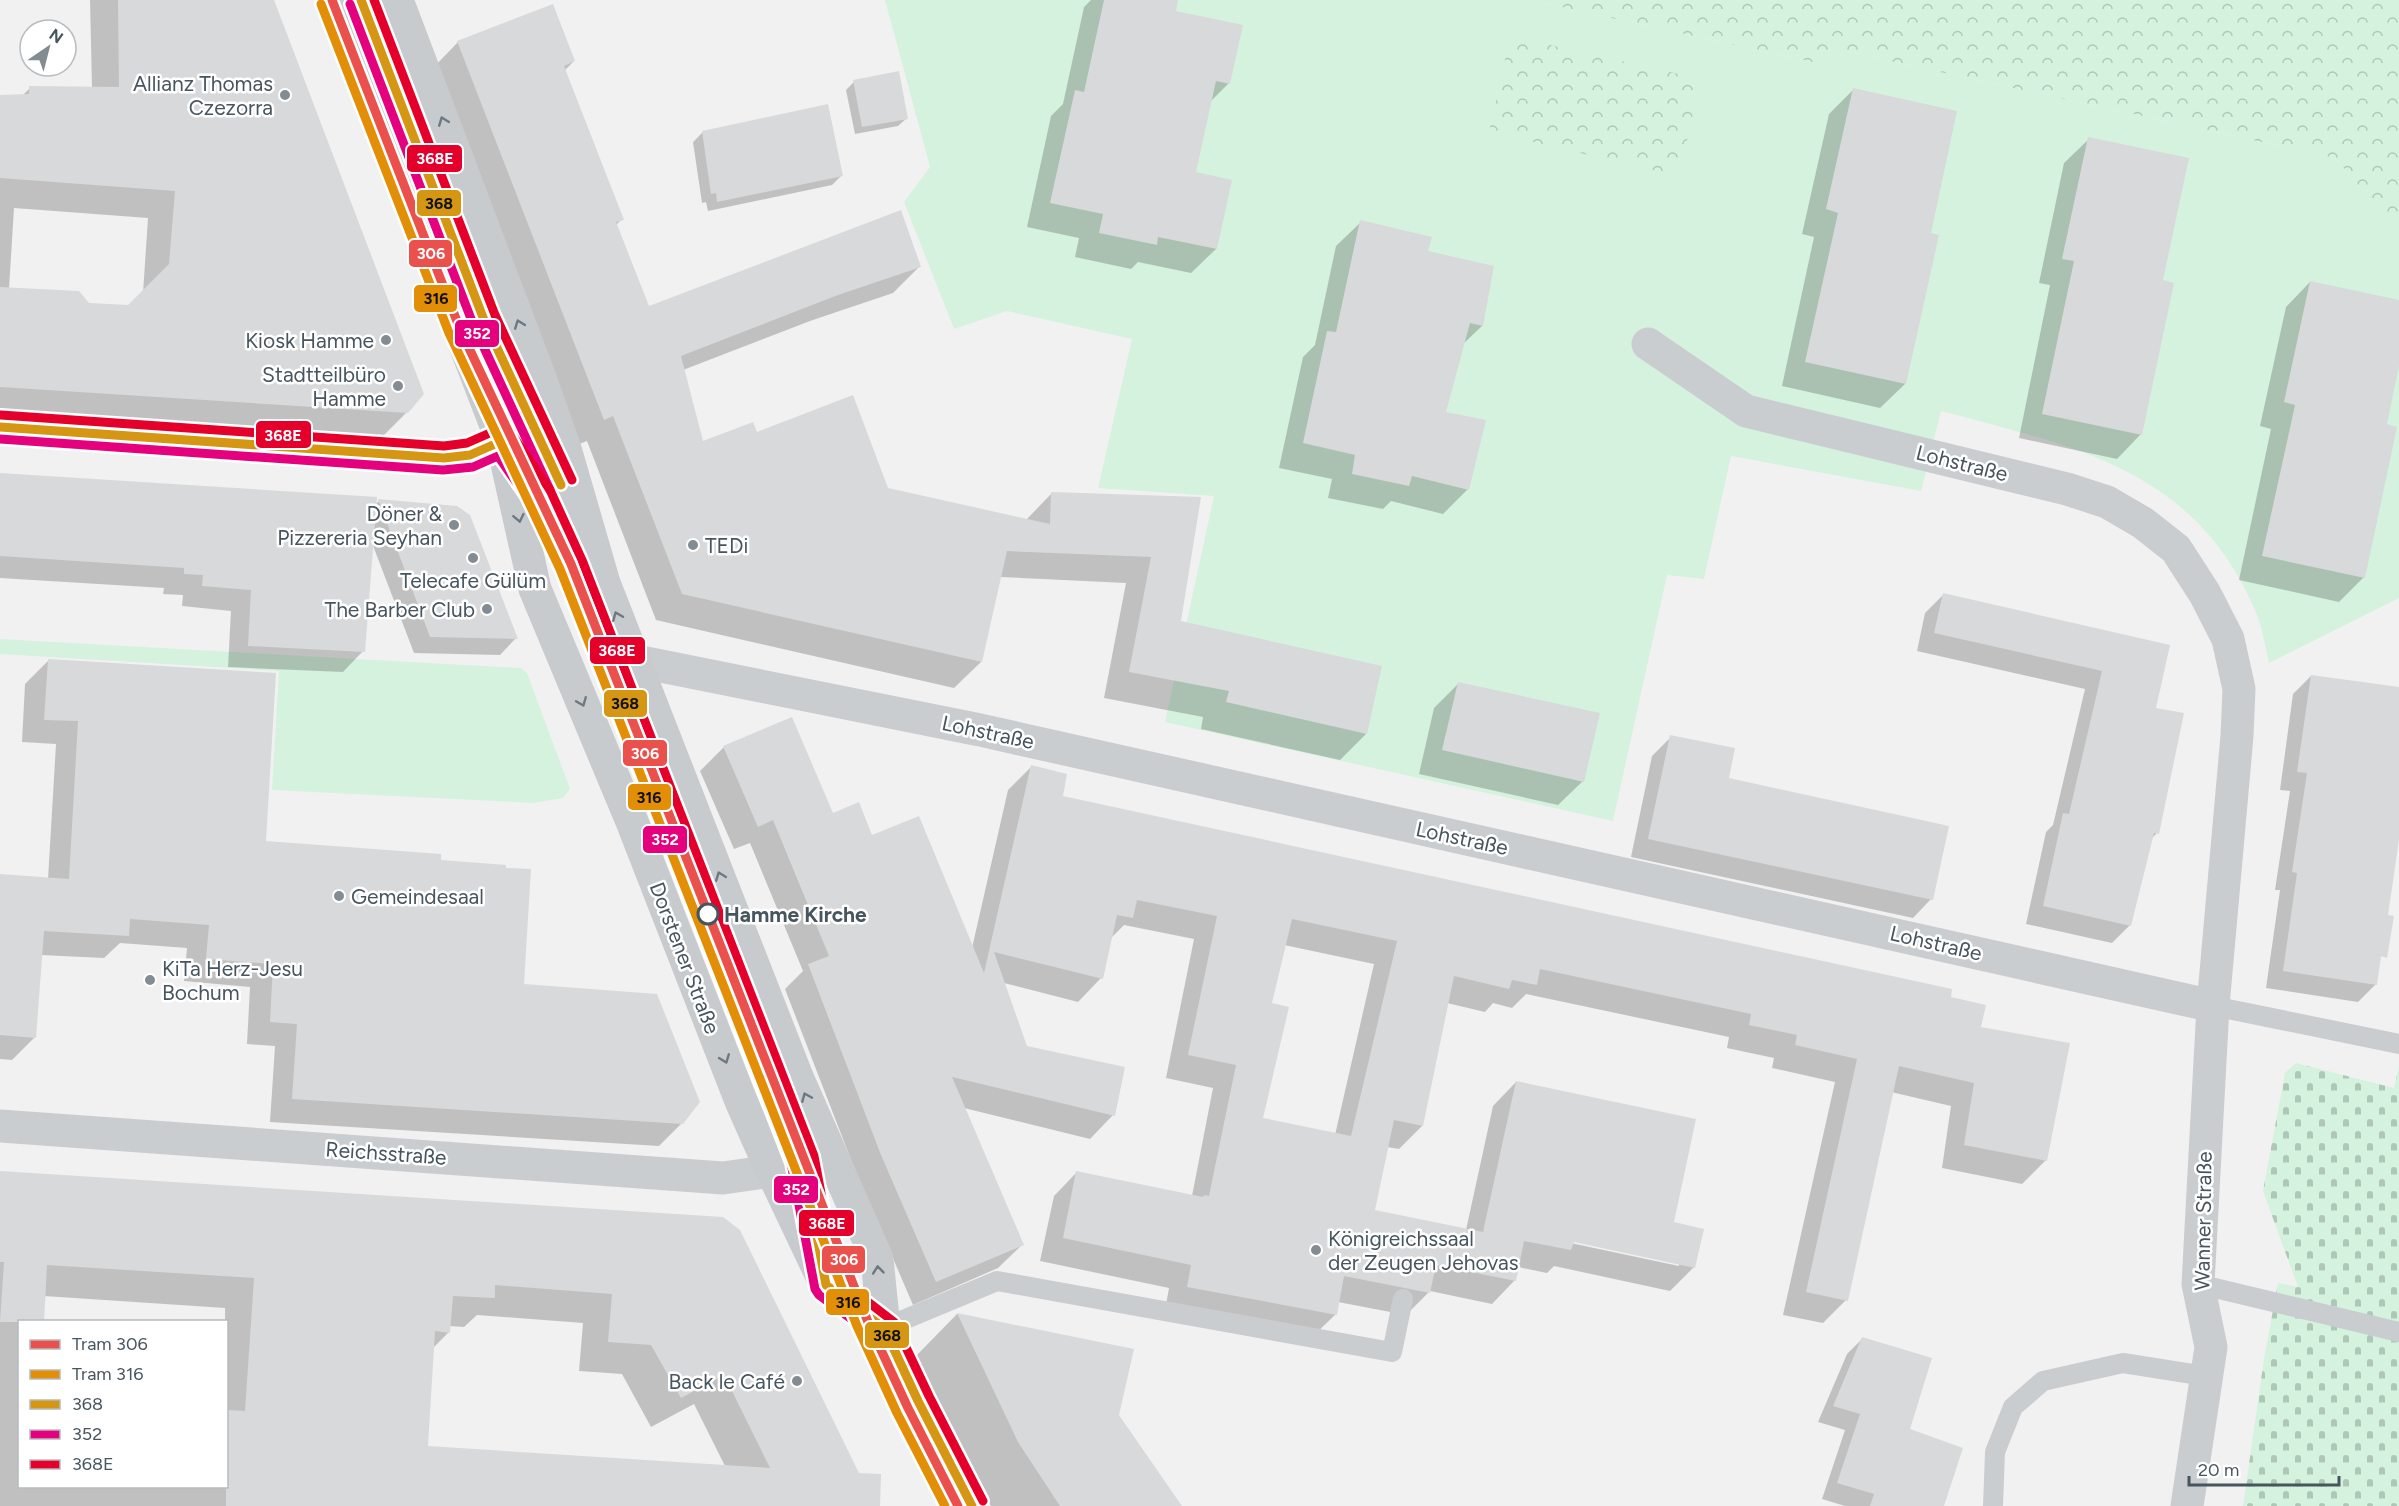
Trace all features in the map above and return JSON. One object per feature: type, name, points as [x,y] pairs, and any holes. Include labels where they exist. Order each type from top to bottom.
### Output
[{"type":"main road","name":"Dorstener Straße","points":[[332,0],[502,441],[535,588],[633,824],[741,1101],[826,1285],[884,1328]]},
{"type":"main road","name":"Dorstener Straße","points":[[397,0],[540,378],[566,452],[604,583],[636,661],[816,1155],[877,1259],[884,1328],[918,1401],[972,1506]]},
{"type":"main road","points":[[502,441],[526,411],[540,378]]},
{"type":"main road","points":[[772,1171],[816,1155]]},
{"type":"street","name":"Lohstraße","points":[[636,661],[980,730],[2213,1006],[2239,689],[2228,639],[2205,594],[2176,549],[2143,523],[2107,502],[2067,489],[1746,411],[1648,344]]},
{"type":"street","points":[[0,427],[444,458],[470,455],[502,441]]},
{"type":"street","name":"Wanner Straße","points":[[2187,1506],[2211,1347],[2198,1284],[2213,1006]]},
{"type":"street","name":"Reichsstraße","points":[[0,1126],[723,1178],[772,1171]]},
{"type":"lane","points":[[360,0],[484,320],[604,583]]},
{"type":"lane","points":[[502,441],[540,496],[571,564],[816,1155],[826,1285]]},
{"type":"lane","points":[[2213,1006],[2399,1044]]},
{"type":"lane","points":[[884,1328],[998,1281],[1392,1352],[1403,1299]]},
{"type":"lane","points":[[2198,1284],[2399,1332]]},
{"type":"lane","points":[[1993,1506],[1995,1452],[2013,1407],[2043,1381],[2123,1363],[2205,1376]]},
{"type":"green space","points":[[885,0],[1530,0],[1826,65],[1844,51],[2335,158],[2399,233],[2399,598],[2269,663],[2255,610],[2230,562],[2199,524],[2164,495],[2126,471],[2084,453],[2038,437],[1941,411],[1921,491],[1731,456],[1704,579],[1667,575],[1613,821],[1165,722],[1214,496],[1098,488],[1132,339],[1007,311],[954,329],[904,202],[930,167]]},
{"type":"green space","points":[[1530,0],[2399,0],[2399,233],[2335,158],[1844,51],[1826,65]]},
{"type":"green space","points":[[1510,36],[1701,79],[1679,176],[1489,132]]},
{"type":"green space","points":[[0,639],[521,668],[527,673],[570,789],[563,798],[534,803],[272,790],[279,671],[0,654]]},
{"type":"green space","points":[[2296,1063],[2394,1088],[2399,1066],[2399,1506],[2243,1506],[2264,1359],[2278,1283],[2298,1287],[2263,1191],[2285,1073]]},
{"type":"building","points":[[118,0],[274,0],[424,394],[408,413],[0,387],[0,287],[79,291],[89,303],[128,305],[169,264],[175,191],[0,178],[0,95],[29,94],[29,86],[119,87]]},
{"type":"building","points":[[1104,0],[1178,0],[1176,11],[1243,25],[1230,84],[1216,81],[1196,172],[1232,180],[1217,249],[1158,237],[1157,245],[1099,233],[1103,214],[1050,203],[1075,90],[1084,92]]},
{"type":"building","points":[[553,4],[575,61],[564,66],[624,220],[616,222],[649,306],[901,210],[921,267],[838,295],[681,356],[703,441],[753,422],[757,432],[853,395],[888,488],[1050,524],[1051,492],[1201,497],[1181,621],[1382,666],[1367,734],[1226,702],[1229,691],[1129,672],[1151,557],[1007,551],[982,662],[682,594],[613,416],[604,420],[457,41]]},
{"type":"building","points":[[899,71],[908,119],[862,127],[853,80]]},
{"type":"building","points":[[1853,88],[1957,111],[1931,233],[1939,235],[1906,384],[1805,362],[1838,213],[1826,209]]},
{"type":"building","points":[[828,104],[843,176],[717,202],[716,193],[711,194],[702,131]]},
{"type":"building","points":[[2088,137],[2189,158],[2163,280],[2174,283],[2142,435],[2042,414],[2074,261],[2062,259]]},
{"type":"building","points":[[1360,220],[1432,237],[1428,251],[1494,266],[1483,326],[1470,323],[1446,412],[1486,420],[1469,490],[1412,476],[1409,486],[1352,474],[1355,455],[1303,443],[1327,331],[1336,332]]},
{"type":"building","points":[[2310,281],[2399,300],[2399,366],[2387,424],[2397,427],[2365,578],[2262,556],[2295,405],[2284,402]]},
{"type":"building","points":[[0,473],[377,497],[365,652],[248,646],[251,590],[202,586],[203,575],[184,574],[184,568],[0,556]]},
{"type":"building","points":[[378,499],[457,506],[470,515],[518,639],[430,637]]},
{"type":"building","points":[[1943,593],[2170,645],[2156,708],[2184,713],[2159,834],[2154,833],[2131,926],[2043,906],[2063,813],[2069,814],[2102,671],[1934,633]]},
{"type":"building","points":[[48,659],[276,673],[266,841],[441,854],[441,860],[531,869],[524,984],[657,994],[700,1102],[683,1124],[292,1099],[297,1024],[270,1022],[273,964],[206,959],[209,925],[130,919],[129,936],[44,931],[36,1038],[0,1035],[0,874],[69,879],[78,721],[44,720]]},
{"type":"building","points":[[2311,675],[2399,687],[2399,840],[2388,915],[2394,916],[2387,958],[2381,956],[2377,985],[2283,971],[2297,873],[2292,872],[2307,773],[2297,772]]},
{"type":"building","points":[[1458,682],[1600,713],[1584,782],[1442,750]]},
{"type":"building","points":[[792,717],[833,813],[859,802],[872,835],[919,816],[984,973],[1031,765],[1067,774],[1063,796],[1952,989],[1951,997],[1986,1005],[1981,1027],[2070,1043],[2047,1161],[1964,1145],[1974,1083],[1899,1066],[1848,1301],[1806,1292],[1857,1059],[1795,1045],[1797,1035],[1749,1025],[1751,1014],[1540,969],[1537,985],[1512,980],[1509,989],[1454,976],[1423,1126],[1394,1120],[1375,1210],[1483,1232],[1516,1081],[1696,1119],[1674,1222],[1704,1229],[1695,1268],[1574,1242],[1571,1250],[1524,1241],[1516,1281],[1436,1265],[1430,1293],[1344,1276],[1337,1315],[1187,1287],[1191,1265],[1063,1238],[1076,1171],[1203,1197],[1204,1195],[1209,1196],[1236,1065],[1188,1055],[1217,916],[1137,900],[1133,918],[1117,915],[1103,979],[994,952],[1027,1046],[1125,1067],[1115,1116],[952,1077],[1024,1245],[936,1282],[881,1155],[808,964],[829,956],[773,820],[758,827],[723,746]],"holes":[[[1292,919],[1397,941],[1351,1136],[1263,1118],[1289,1007],[1272,1003]]]},
{"type":"building","points":[[1670,735],[1735,748],[1729,778],[1949,826],[1933,900],[1648,839]]},
{"type":"building","points":[[0,1171],[723,1217],[740,1230],[859,1473],[881,1474],[880,1506],[226,1506],[228,1410],[245,1411],[254,1278],[47,1265],[44,1320],[0,1322],[4,1262],[0,1262]],"holes":[[[495,1285],[612,1294],[608,1342],[651,1345],[681,1398],[724,1375],[770,1468],[428,1446],[435,1331],[450,1333],[453,1296],[495,1298]]]},
{"type":"building","points":[[957,1313],[1134,1349],[1119,1415],[1182,1506],[1060,1506],[1018,1442]]},
{"type":"building","points":[[1862,1337],[1932,1358],[1910,1429],[1963,1448],[1944,1506],[1870,1506],[1874,1494],[1837,1483],[1860,1414],[1833,1406]]},
{"type":"tram line","name":"306","points":[[332,0],[460,329],[571,564],[868,1322],[908,1408],[958,1506]]},
{"type":"tram line","name":"316","points":[[321,4],[449,333],[560,569],[857,1326],[897,1413],[945,1506]]},
{"type":"transit line","name":"368","points":[[361,0],[484,320],[561,485]]},
{"type":"transit line","name":"368E","points":[[374,0],[495,315],[572,480]]},
{"type":"transit line","name":"352","points":[[350,4],[473,324],[550,490]]},
{"type":"transit line","name":"368E","points":[[1,415],[444,446],[467,443],[499,429],[505,429],[511,433],[550,490],[582,560],[814,1156],[837,1278],[894,1322],[983,1501]]},
{"type":"transit line","name":"368","points":[[0,427],[444,458],[470,455],[502,441],[540,496],[571,564],[803,1160],[826,1285],[884,1328],[918,1401],[972,1506]]},
{"type":"transit line","name":"352","points":[[0,439],[443,470],[473,467],[498,456],[530,502],[560,569],[791,1163],[815,1289],[819,1295],[874,1336],[959,1506]]},
{"type":"place","name":"Allianz Thomas Czezorra","points":[[285,95]]},
{"type":"place","name":"Kiosk Hamme","points":[[386,340]]},
{"type":"place","name":"Stadtteilbüro Hamme","points":[[398,386]]},
{"type":"place","name":"Döner & Pizzereria Seyhan","points":[[454,525]]},
{"type":"place","name":"TEDi","points":[[693,545]]},
{"type":"place","name":"Telecafe Gülüm","points":[[473,558]]},
{"type":"place","name":"The Barber Club","points":[[487,609]]},
{"type":"place","name":"Gemeindesaal","points":[[339,896]]},
{"type":"place","name":"Hamme Kirche","points":[[708,914]]},
{"type":"place","name":"KiTa Herz-Jesu Bochum","points":[[150,980]]},
{"type":"place","name":"Königreichssaal der Zeugen Jehovas","points":[[1316,1250]]},
{"type":"place","name":"Back le Café","points":[[797,1381]]}]
